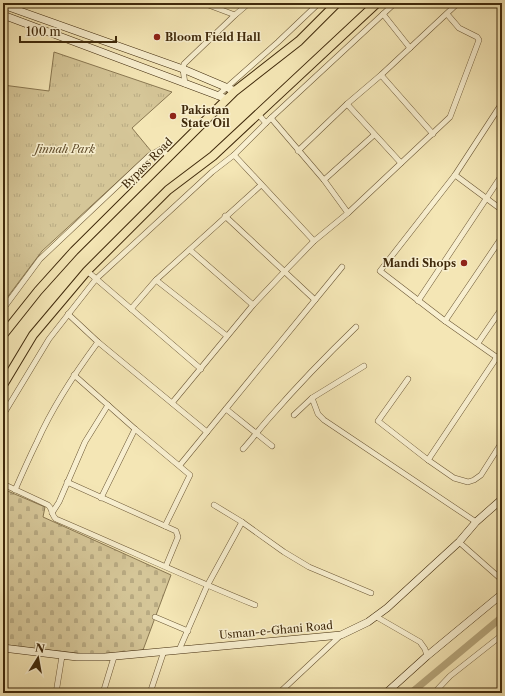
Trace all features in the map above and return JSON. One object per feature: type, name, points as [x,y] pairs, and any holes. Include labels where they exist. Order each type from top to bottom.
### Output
[{"type":"main road","name":"Bypass Road","points":[[3,335],[38,291],[74,251],[235,91],[299,41],[337,3]]},
{"type":"main road","points":[[3,385],[33,335],[88,271],[168,190],[212,156],[377,3]]},
{"type":"main road","points":[[4,8],[183,69],[235,91]]},
{"type":"main road","points":[[4,8],[185,84],[227,100]]},
{"type":"main road","name":"Usman-e-Ghani Road","points":[[3,648],[62,656],[114,657],[342,635],[368,622],[387,608],[459,542],[476,522],[502,500]]},
{"type":"main road","points":[[386,693],[427,656],[502,594]]},
{"type":"street","points":[[203,3],[235,15]]},
{"type":"street","points":[[185,84],[183,69],[184,64],[248,3]]},
{"type":"street","points":[[217,96],[319,3]]},
{"type":"street","points":[[3,415],[30,368],[49,339],[96,279],[212,172],[234,155],[271,118],[395,3]]},
{"type":"street","points":[[298,151],[347,104],[381,76],[458,3]]},
{"type":"street","points":[[383,14],[410,48]]},
{"type":"street","points":[[172,403],[253,305],[284,272],[314,242],[348,213],[450,117],[479,40],[477,37],[459,28],[447,14]]},
{"type":"street","points":[[381,76],[433,134]]},
{"type":"street","points":[[428,460],[500,359],[445,322],[380,271],[456,175],[502,103]]},
{"type":"street","points":[[347,104],[401,163]]},
{"type":"street","points":[[258,114],[266,123]]},
{"type":"street","points":[[271,118],[324,180],[348,213]]},
{"type":"street","points":[[324,180],[374,135]]},
{"type":"street","points":[[3,309],[40,259],[150,156],[161,149],[169,157]]},
{"type":"street","points":[[234,155],[314,242]]},
{"type":"street","points":[[456,175],[502,210]]},
{"type":"street","points":[[418,301],[502,175]]},
{"type":"street","points":[[131,308],[156,280],[261,185]]},
{"type":"street","points":[[225,216],[315,300]]},
{"type":"street","points":[[445,322],[502,237]]},
{"type":"street","points":[[190,250],[253,305]]},
{"type":"street","points":[[180,465],[342,267]]},
{"type":"street","points":[[88,271],[201,369]]},
{"type":"street","points":[[156,280],[228,336]]},
{"type":"street","points":[[478,343],[502,308]]},
{"type":"street","points":[[68,314],[98,342],[206,432]]},
{"type":"street","points":[[243,449],[270,417],[356,326]]},
{"type":"street","points":[[15,490],[37,441],[74,375],[98,342]]},
{"type":"street","points":[[294,415],[312,398],[364,366]]},
{"type":"street","points":[[74,375],[190,475],[165,526]]},
{"type":"street","points":[[408,379],[378,421],[454,478],[468,482],[481,475],[502,442]]},
{"type":"street","points":[[312,398],[318,414],[324,420],[476,522]]},
{"type":"street","points":[[52,513],[85,442],[108,405]]},
{"type":"street","points":[[226,409],[272,446]]},
{"type":"street","points":[[101,498],[135,429]]},
{"type":"street","points":[[67,482],[176,532],[178,534],[166,566]]},
{"type":"street","points":[[3,484],[48,505],[51,508],[53,516],[56,518],[166,566],[206,586],[255,605]]},
{"type":"street","points":[[214,505],[309,567],[371,593]]},
{"type":"street","points":[[179,650],[206,586],[242,522]]},
{"type":"street","points":[[459,542],[502,580]]},
{"type":"street","points":[[155,616],[188,631]]},
{"type":"street","points":[[375,616],[420,642],[425,649],[427,656]]},
{"type":"street","points":[[279,693],[342,635]]},
{"type":"street","points":[[434,693],[450,676],[502,636]]},
{"type":"street","points":[[158,693],[150,692],[164,651]]},
{"type":"street","points":[[56,693],[62,656]]},
{"type":"street","points":[[103,693],[114,657]]},
{"type":"street","points":[[3,692],[11,693]]},
{"type":"green space","name":"Jinnah Park","points":[[54,52],[172,92],[132,128],[151,151],[42,251],[3,303],[3,85],[49,91]]},
{"type":"green space","points":[[3,489],[45,507],[43,517],[171,575],[143,650],[94,655],[3,645]]},
{"type":"waterway","points":[[411,693],[502,617]]},
{"type":"place","name":"Bloom Field Hall","points":[[157,37]]},
{"type":"place","name":"Pakistan State Oil","points":[[173,116]]},
{"type":"place","name":"Mandi Shops","points":[[464,263]]}]
